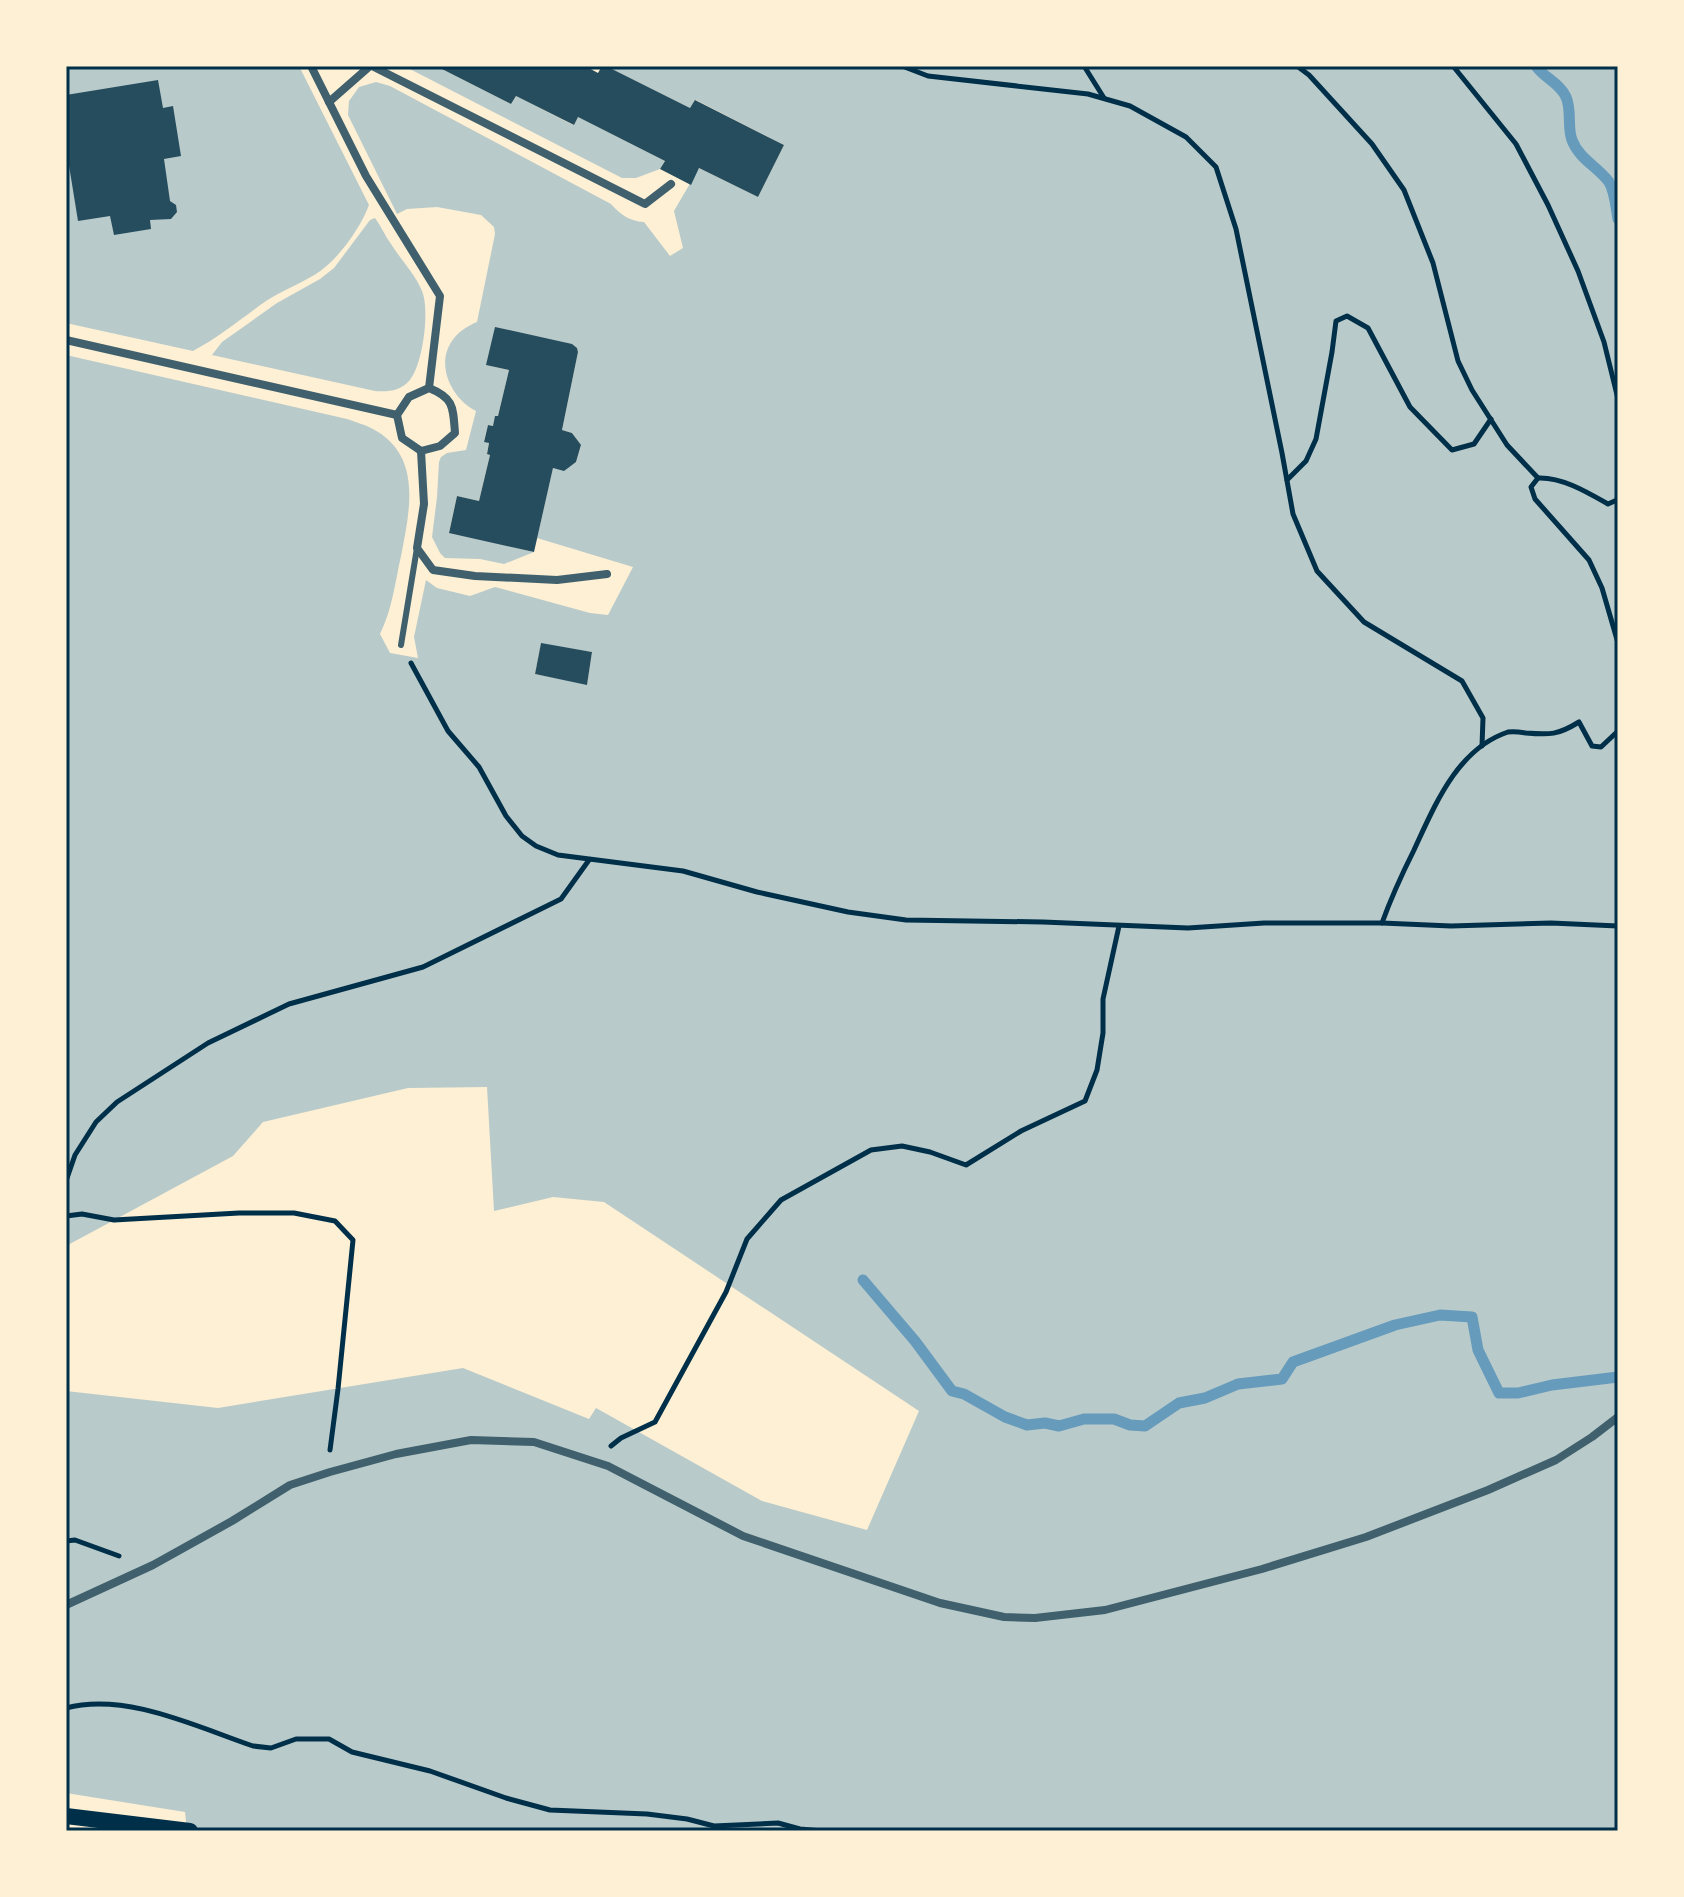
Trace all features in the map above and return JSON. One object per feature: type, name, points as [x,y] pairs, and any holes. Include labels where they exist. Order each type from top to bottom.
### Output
[{"type":"main road","points":[[66,1816],[190,1831]]},
{"type":"street","points":[[311,66],[366,176],[440,296],[429,388]]},
{"type":"street","points":[[329,102],[371,66],[645,204],[671,184]]},
{"type":"street","points":[[66,340],[397,415]]},
{"type":"street","points":[[429,388],[444,394],[449,401],[453,409],[455,433],[440,446],[421,451],[402,438],[397,415],[409,397],[429,388]]},
{"type":"street","points":[[421,451],[424,504],[417,548],[433,570],[475,576],[557,580],[607,574]]},
{"type":"street","points":[[66,1605],[138,1572],[232,1521],[290,1485],[396,1454],[471,1440],[534,1442],[608,1466],[743,1536],[940,1603],[1004,1617],[1035,1618],[1105,1610],[1262,1569],[1366,1537],[1556,1460],[1618,1417]]},
{"type":"lane","points":[[401,645],[417,548]]},
{"type":"path","points":[[902,66],[928,76],[1088,94],[1130,106],[1186,137],[1216,167],[1236,229],[1293,514],[1317,571],[1364,622],[1462,681],[1483,718],[1482,746]]},
{"type":"path","points":[[1084,66],[1104,98]]},
{"type":"path","points":[[1297,66],[1309,75],[1372,144],[1404,190],[1433,263],[1458,361],[1472,390],[1507,445],[1538,478],[1550,478],[1608,504],[1617,500],[1618,493]]},
{"type":"path","points":[[1453,66],[1516,144],[1548,205],[1578,271],[1599,328],[1618,399]]},
{"type":"path","points":[[1287,480],[1306,461],[1316,439],[1336,321],[1347,316],[1368,328],[1410,407],[1452,450],[1474,444],[1491,419]]},
{"type":"path","points":[[1538,478],[1531,487],[1535,499],[1589,560],[1602,588],[1618,643]]},
{"type":"path","points":[[401,645],[448,731],[479,767],[506,816],[522,836],[558,855],[683,871],[757,892],[848,912],[906,920],[1188,928],[1264,923],[1451,926],[1551,923],[1618,926]]},
{"type":"path","points":[[1382,923],[1389,901],[1443,790],[1461,765],[1482,746],[1510,731],[1546,735],[1563,732],[1579,722],[1592,746],[1601,747],[1618,731]]},
{"type":"path","points":[[66,1181],[75,1155],[96,1122],[117,1102],[208,1043],[289,1004],[423,967],[561,899],[589,860]]},
{"type":"path","points":[[593,1461],[621,1438],[655,1422],[726,1292],[747,1239],[781,1200],[871,1150],[902,1146],[966,1165],[1021,1131],[1085,1101],[1097,1070],[1103,1033],[1103,999],[1119,926]]},
{"type":"path","points":[[66,1216],[82,1214],[114,1220],[294,1213],[335,1221],[353,1240],[328,1459]]},
{"type":"path","points":[[66,1541],[75,1540],[124,1558],[138,1572]]},
{"type":"path","points":[[66,1708],[119,1704],[152,1711],[253,1746],[271,1748],[296,1739],[329,1739],[352,1752],[430,1771],[550,1810],[647,1814],[714,1826],[778,1823],[822,1831]]},
{"type":"shaded area","points":[[66,66],[299,66],[369,205],[365,214],[347,244],[324,268],[266,301],[193,351],[66,323]]},
{"type":"shaded area","points":[[404,66],[436,66],[511,104],[516,96],[573,125],[578,117],[665,161],[660,169],[636,178],[622,178]]},
{"type":"shaded area","points":[[606,66],[1618,66],[1618,1831],[187,1831],[185,1812],[66,1793],[66,1391],[218,1408],[463,1368],[589,1419],[596,1408],[762,1501],[867,1530],[919,1411],[604,1202],[553,1197],[494,1211],[487,1087],[408,1088],[263,1122],[233,1156],[66,1246],[66,355],[347,419],[371,428],[388,439],[399,452],[409,484],[407,520],[393,596],[380,634],[390,653],[418,658],[414,637],[426,580],[437,588],[470,596],[495,587],[608,615],[633,567],[537,538],[553,468],[564,470],[576,462],[581,446],[572,433],[562,430],[577,348],[487,365],[509,370],[498,416],[493,426],[488,425],[484,441],[489,443],[487,453],[490,455],[479,501],[457,496],[449,532],[534,552],[504,564],[480,559],[445,558],[440,553],[432,537],[439,462],[447,453],[466,450],[476,411],[453,390],[445,360],[454,338],[477,322],[494,227],[481,215],[437,207],[407,209],[397,214],[348,115],[349,101],[359,87],[376,82],[390,86],[611,204],[626,217],[644,222],[670,256],[683,248],[674,211],[699,168],[758,197],[784,145],[696,100],[690,108]],"holes":[[[541,644],[592,652],[587,684],[535,674]]]},
{"type":"shaded area","points":[[375,218],[416,279],[424,300],[425,324],[418,363],[414,374],[402,387],[375,391],[212,355],[222,342],[334,268],[370,220]]},
{"type":"building","points":[[436,66],[585,66],[598,73],[602,66],[606,66],[690,108],[695,100],[784,145],[758,197],[699,168],[691,185],[660,169],[665,161],[578,117],[574,125],[516,96],[511,104]]},
{"type":"building","points":[[158,80],[163,108],[173,106],[181,156],[164,159],[170,201],[176,205],[177,212],[171,219],[150,220],[151,229],[114,235],[110,216],[78,221],[66,147],[66,95]]},
{"type":"building","points":[[495,327],[572,344],[578,352],[562,430],[572,433],[581,445],[576,462],[564,471],[553,468],[534,552],[449,533],[457,496],[479,501],[490,455],[487,454],[489,443],[484,442],[488,425],[493,426],[495,416],[498,416],[509,370],[486,365]]},
{"type":"building","points":[[541,643],[592,652],[587,685],[535,674]]},
{"type":"waterway","points":[[1536,66],[1566,97],[1572,140],[1579,152],[1609,182],[1618,219]]},
{"type":"waterway","points":[[863,1280],[915,1341],[952,1391],[1027,1425],[1045,1423],[1059,1426],[1084,1419],[1114,1419],[1145,1426],[1179,1403],[1205,1398],[1238,1384],[1282,1379],[1293,1362],[1395,1325],[1440,1315],[1472,1317],[1478,1350],[1499,1393],[1518,1393],[1552,1385],[1618,1377]]}]
